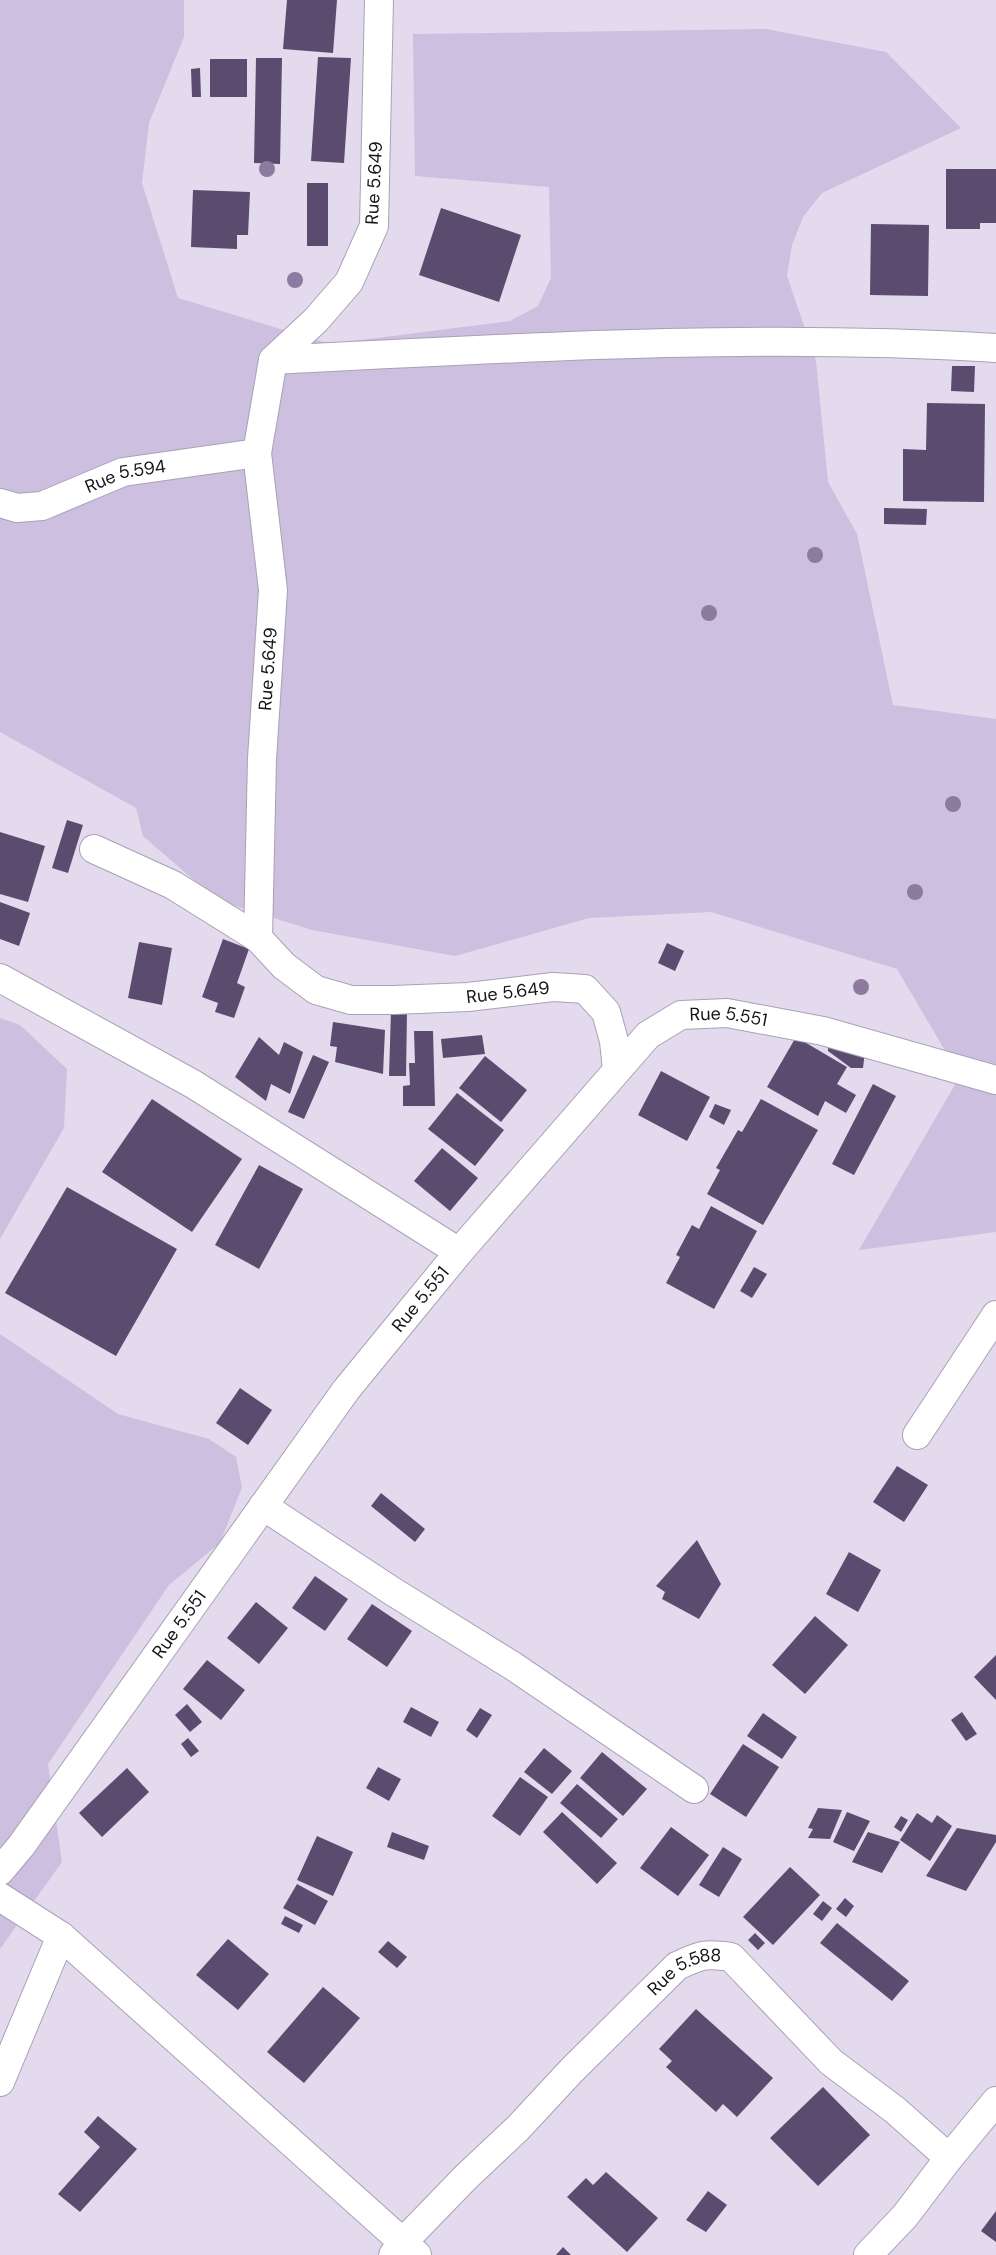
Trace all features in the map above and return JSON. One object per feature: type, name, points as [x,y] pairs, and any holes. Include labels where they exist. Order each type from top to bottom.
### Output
[{"type":"street","name":"Rue 5.649","points":[[379,0],[374,226],[349,282],[316,320],[273,360],[257,453],[273,590],[262,759],[258,938],[284,966],[316,990],[351,1000],[468,997],[553,987],[585,989],[606,1012],[614,1041],[617,1070]]},
{"type":"street","points":[[273,360],[482,349],[702,344],[904,342],[996,348]]},
{"type":"street","name":"Rue 5.594","points":[[0,503],[18,508],[42,506],[122,472],[257,453]]},
{"type":"street","points":[[94,849],[173,886],[258,938]]},
{"type":"street","points":[[0,978],[193,1084],[459,1252]]},
{"type":"street","name":"Rue 5.551","points":[[0,1871],[21,1846],[346,1390],[459,1252],[648,1035],[681,1015],[726,1013],[823,1031],[996,1080]]},
{"type":"street","points":[[917,1435],[996,1315]]},
{"type":"street","points":[[263,1506],[392,1591],[512,1666],[694,1789]]},
{"type":"street","points":[[0,1897],[61,1936],[404,2251]]},
{"type":"street","points":[[0,2082],[61,1936]]},
{"type":"street","name":"Rue 5.588","points":[[404,2251],[677,1966],[699,1955],[712,1954],[731,1958],[831,2062],[895,2110],[950,2158]]},
{"type":"street","points":[[868,2255],[905,2216],[996,2101]]},
{"type":"shaded area","points":[[0,0],[184,0],[184,37],[149,123],[142,183],[178,298],[330,344],[510,321],[538,306],[551,278],[549,187],[415,176],[413,34],[766,29],[886,52],[961,128],[822,193],[803,217],[792,245],[787,276],[816,361],[828,482],[857,534],[893,705],[996,719],[996,1232],[859,1250],[960,1076],[897,969],[711,912],[589,918],[455,956],[312,930],[217,900],[143,836],[136,808],[0,732]]},
{"type":"shaded area","points":[[0,1018],[20,1025],[67,1069],[64,1128],[0,1239]]},
{"type":"shaded area","points":[[0,1334],[118,1414],[209,1439],[236,1457],[242,1487],[220,1543],[169,1585],[48,1764],[62,1862],[0,1949]]},
{"type":"building","points":[[287,0],[337,0],[333,53],[283,49]]},
{"type":"building","points":[[318,57],[351,58],[344,163],[311,161]]},
{"type":"building","points":[[256,58],[282,58],[280,164],[254,163]]},
{"type":"building","points":[[210,59],[247,59],[247,97],[210,97]]},
{"type":"building","points":[[200,68],[201,97],[192,97],[191,69]]},
{"type":"building","points":[[946,169],[996,169],[996,223],[980,223],[980,229],[946,229]]},
{"type":"building","points":[[307,183],[328,183],[328,246],[307,246]]},
{"type":"building","points":[[193,190],[250,192],[248,235],[237,235],[237,249],[191,247]]},
{"type":"building","points":[[441,208],[521,235],[499,302],[419,275]]},
{"type":"building","points":[[871,224],[929,225],[928,296],[870,295]]},
{"type":"building","points":[[952,366],[975,366],[974,392],[951,391]]},
{"type":"building","points":[[927,403],[985,404],[984,502],[903,501],[903,449],[926,450]]},
{"type":"building","points":[[884,508],[927,509],[926,525],[884,524]]},
{"type":"building","points":[[67,820],[83,825],[68,873],[52,868]]},
{"type":"building","points":[[0,832],[45,846],[28,902],[0,894]]},
{"type":"building","points":[[0,902],[30,913],[19,946],[0,939]]},
{"type":"building","points":[[223,939],[249,949],[237,983],[245,987],[234,1018],[215,1012],[218,1003],[202,997]]},
{"type":"building","points":[[139,942],[172,948],[162,1005],[128,998]]},
{"type":"building","points":[[667,943],[684,951],[675,971],[658,963]]},
{"type":"building","points":[[391,1011],[407,1011],[406,1076],[389,1076]]},
{"type":"building","points":[[333,1022],[385,1030],[383,1074],[335,1062],[337,1047],[330,1046]]},
{"type":"building","points":[[414,1031],[433,1031],[435,1106],[403,1106],[403,1086],[410,1085],[409,1063],[415,1063]]},
{"type":"building","points":[[482,1035],[485,1054],[443,1058],[441,1039]]},
{"type":"building","points":[[259,1037],[279,1055],[284,1042],[303,1052],[290,1094],[271,1084],[266,1101],[235,1077]]},
{"type":"building","points":[[796,1037],[847,1067],[837,1084],[856,1095],[846,1113],[825,1101],[818,1116],[767,1087]]},
{"type":"building","points":[[828,1043],[865,1051],[863,1068],[851,1068],[828,1051]]},
{"type":"building","points":[[313,1055],[329,1062],[304,1119],[288,1112]]},
{"type":"building","points":[[485,1056],[527,1090],[501,1122],[459,1088]]},
{"type":"building","points":[[661,1071],[710,1097],[687,1141],[638,1115]]},
{"type":"building","points":[[873,1084],[896,1096],[854,1175],[832,1164]]},
{"type":"building","points":[[457,1093],[504,1130],[475,1166],[428,1129]]},
{"type":"building","points":[[152,1099],[242,1159],[192,1232],[102,1172]]},
{"type":"building","points":[[761,1099],[818,1130],[763,1225],[707,1194],[720,1170],[716,1168],[738,1130],[742,1132]]},
{"type":"building","points":[[715,1104],[731,1110],[724,1125],[709,1117]]},
{"type":"building","points":[[442,1148],[478,1178],[450,1211],[414,1181]]},
{"type":"building","points":[[259,1165],[303,1189],[259,1269],[215,1245]]},
{"type":"building","points":[[67,1187],[177,1249],[116,1356],[5,1293]]},
{"type":"building","points":[[711,1206],[757,1231],[714,1309],[666,1283],[680,1257],[676,1255],[692,1225],[699,1229]]},
{"type":"building","points":[[754,1267],[767,1274],[752,1298],[740,1291]]},
{"type":"building","points":[[240,1388],[272,1410],[248,1445],[216,1423]]},
{"type":"building","points":[[897,1466],[928,1485],[904,1522],[873,1502]]},
{"type":"building","points":[[381,1493],[425,1529],[415,1542],[371,1506]]},
{"type":"building","points":[[697,1540],[721,1584],[699,1619],[662,1599],[665,1592],[656,1586]]},
{"type":"building","points":[[849,1552],[881,1570],[858,1612],[826,1594]]},
{"type":"building","points":[[315,1576],[348,1599],[325,1631],[292,1608]]},
{"type":"building","points":[[256,1602],[288,1628],[259,1664],[227,1638]]},
{"type":"building","points":[[372,1604],[412,1631],[387,1667],[347,1639]]},
{"type":"building","points":[[815,1616],[848,1645],[805,1694],[772,1665]]},
{"type":"building","points":[[996,1655],[996,1700],[974,1677]]},
{"type":"building","points":[[207,1660],[245,1690],[221,1720],[183,1689]]},
{"type":"building","points":[[187,1704],[202,1722],[190,1732],[175,1715]]},
{"type":"building","points":[[411,1707],[439,1722],[431,1737],[403,1722]]},
{"type":"building","points":[[480,1708],[492,1715],[477,1738],[466,1730]]},
{"type":"building","points":[[962,1712],[977,1734],[966,1741],[951,1720]]},
{"type":"building","points":[[763,1713],[797,1737],[782,1759],[747,1736]]},
{"type":"building","points":[[188,1738],[199,1751],[191,1757],[181,1744]]},
{"type":"building","points":[[743,1744],[779,1767],[746,1817],[710,1794]]},
{"type":"building","points":[[544,1748],[572,1771],[552,1794],[524,1772]]},
{"type":"building","points":[[602,1752],[647,1789],[623,1816],[580,1778]]},
{"type":"building","points":[[378,1767],[401,1779],[389,1801],[366,1788]]},
{"type":"building","points":[[127,1768],[149,1792],[102,1837],[79,1813]]},
{"type":"building","points":[[520,1777],[548,1797],[520,1836],[492,1816]]},
{"type":"building","points":[[577,1784],[618,1819],[601,1838],[560,1803]]},
{"type":"building","points":[[818,1808],[842,1810],[830,1839],[808,1838],[813,1829],[808,1828]]},
{"type":"building","points":[[562,1812],[617,1863],[597,1884],[543,1832]]},
{"type":"building","points":[[847,1812],[870,1821],[854,1851],[833,1842]]},
{"type":"building","points":[[917,1813],[932,1823],[937,1815],[952,1826],[930,1861],[900,1840]]},
{"type":"building","points":[[901,1816],[908,1820],[901,1832],[894,1827]]},
{"type":"building","points":[[671,1827],[709,1855],[678,1896],[640,1868]]},
{"type":"building","points":[[957,1828],[996,1835],[996,1842],[966,1891],[926,1876]]},
{"type":"building","points":[[392,1832],[429,1846],[424,1860],[387,1847]]},
{"type":"building","points":[[868,1832],[900,1842],[882,1873],[852,1862]]},
{"type":"building","points":[[317,1836],[353,1852],[333,1896],[297,1880]]},
{"type":"building","points":[[723,1847],[742,1859],[719,1897],[699,1885]]},
{"type":"building","points":[[790,1867],[820,1895],[773,1945],[743,1917]]},
{"type":"building","points":[[297,1884],[328,1901],[315,1925],[283,1908]]},
{"type":"building","points":[[845,1898],[854,1906],[846,1917],[836,1909]]},
{"type":"building","points":[[823,1901],[832,1908],[822,1921],[813,1914]]},
{"type":"building","points":[[285,1916],[303,1925],[299,1933],[281,1924]]},
{"type":"building","points":[[837,1923],[909,1981],[892,2001],[820,1943]]},
{"type":"building","points":[[755,1933],[765,1943],[758,1950],[748,1940]]},
{"type":"building","points":[[228,1939],[269,1974],[238,2010],[196,1975]]},
{"type":"building","points":[[388,1941],[407,1957],[397,1968],[378,1952]]},
{"type":"building","points":[[323,1987],[360,2018],[304,2083],[267,2052]]},
{"type":"building","points":[[696,2009],[773,2078],[737,2117],[723,2104],[716,2112],[666,2067],[672,2061],[659,2049]]},
{"type":"building","points":[[823,2087],[870,2135],[818,2186],[770,2138]]},
{"type":"building","points":[[98,2116],[137,2149],[80,2212],[58,2194],[100,2147],[84,2132]]},
{"type":"building","points":[[606,2172],[658,2218],[627,2252],[567,2197],[586,2178],[593,2185]]},
{"type":"building","points":[[708,2191],[727,2205],[706,2232],[686,2220]]},
{"type":"building","points":[[996,2211],[996,2242],[981,2231]]},
{"type":"building","points":[[563,2247],[571,2255],[556,2255]]}]
